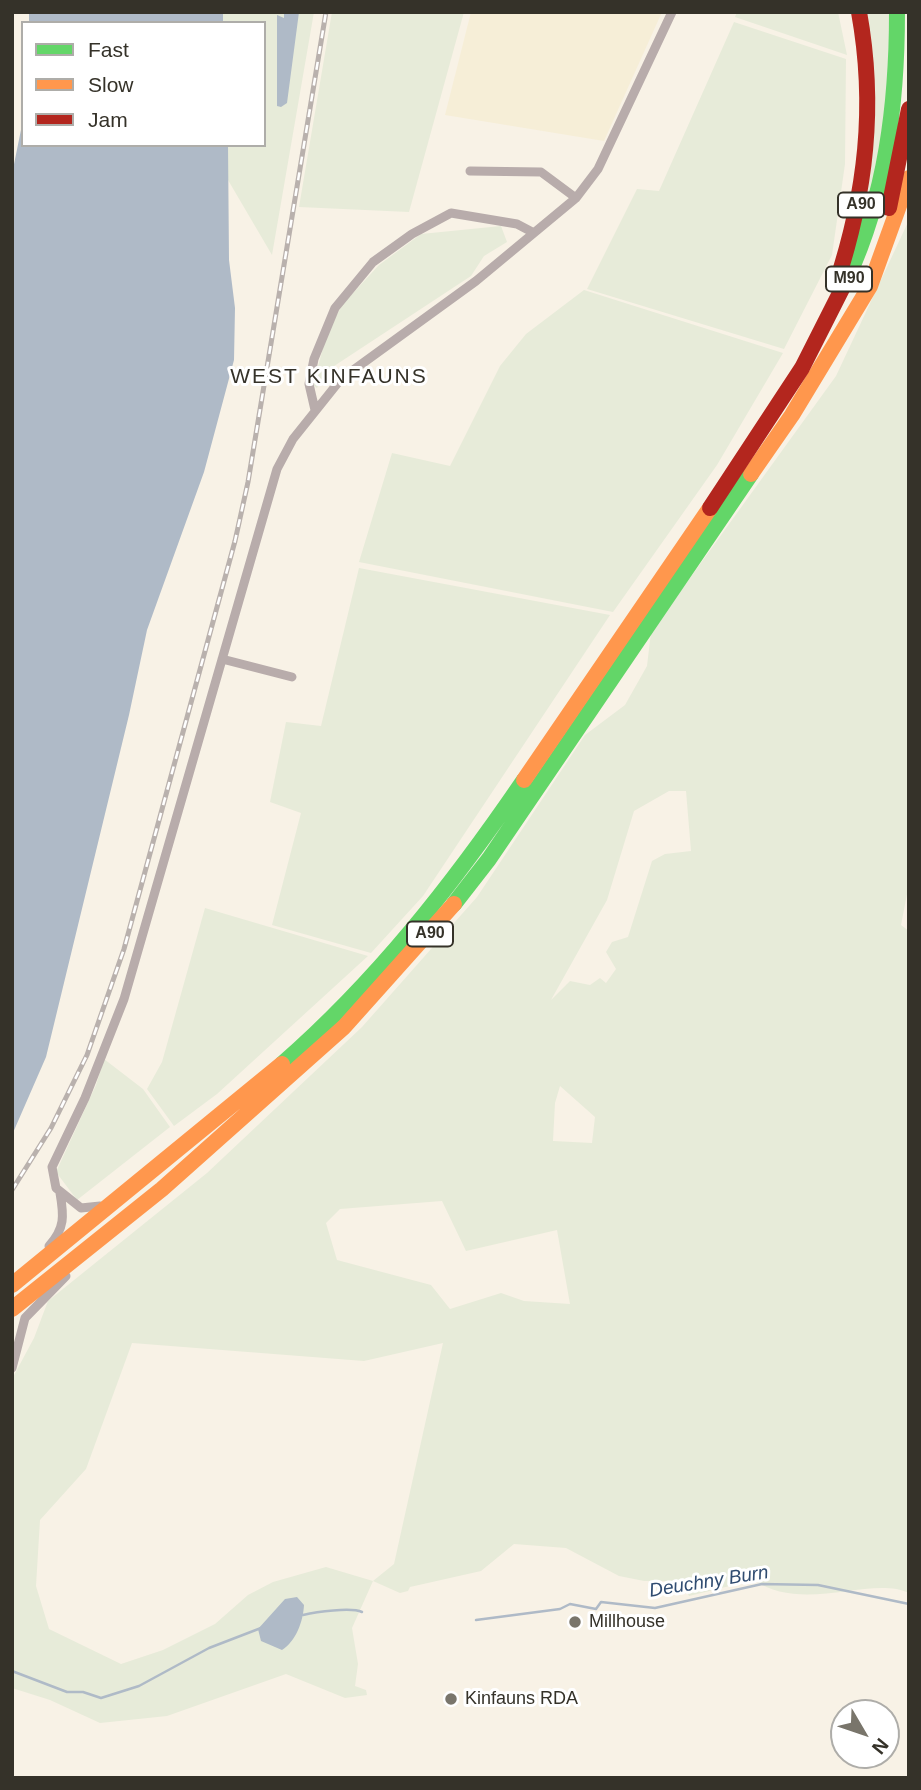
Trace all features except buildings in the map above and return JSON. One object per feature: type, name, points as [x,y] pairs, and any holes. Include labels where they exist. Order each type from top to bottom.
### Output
[{"type":"highway","name":"A90","points":[[15,1283],[149,1176],[338,1014],[425,917],[474,853],[792,386],[832,295],[861,203],[868,111],[859,12]]},
{"type":"highway","name":"M90","points":[[792,386],[839,302],[876,204],[894,114],[897,12]]},
{"type":"highway","name":"M90","points":[[823,364],[858,296],[884,229],[903,150],[909,109]]},
{"type":"highway","name":"A90","points":[[12,1309],[162,1189],[344,1027],[435,928],[489,859],[792,415],[870,286],[909,178]]},
{"type":"street","points":[[15,1283],[60,1234],[64,1222],[60,1193],[53,1180],[52,1167],[85,1098],[124,999],[277,469],[293,439],[341,379],[476,281],[576,198],[598,169],[672,12]]},
{"type":"street","points":[[470,171],[541,172],[576,198]]},
{"type":"street","points":[[315,410],[309,384],[314,359],[335,308],[373,262],[412,233],[451,213],[517,224],[534,233]]},
{"type":"street","points":[[222,659],[292,677]]},
{"type":"street","points":[[60,1193],[81,1208],[93,1209],[149,1176]]},
{"type":"street","points":[[12,1368],[30,1310],[91,1254],[103,1237]]},
{"type":"street","points":[[12,1337],[19,1345]]},
{"type":"shaded area","points":[[29,12],[223,12],[223,21],[29,21]]},
{"type":"shaded area","points":[[284,12],[299,12],[287,103],[281,107],[277,106],[277,15],[284,18]]},
{"type":"shaded area","points":[[471,12],[662,12],[604,141],[445,115]]},
{"type":"shaded area","points":[[21,130],[21,147],[228,147],[229,260],[235,308],[234,360],[204,472],[147,630],[46,1057],[12,1135],[12,174]]},
{"type":"shaded area","points":[[297,1597],[304,1605],[298,1630],[291,1642],[282,1650],[261,1641],[258,1629],[285,1599]]},
{"type":"green space","points":[[223,12],[314,12],[272,255],[228,180],[228,147],[266,147],[266,21],[223,21]]},
{"type":"green space","points":[[332,12],[464,12],[409,212],[299,207]]},
{"type":"green space","points":[[737,12],[838,12],[847,55],[735,17]]},
{"type":"green space","points":[[862,12],[889,12],[884,128],[876,185],[861,241],[866,191]]},
{"type":"green space","points":[[734,22],[846,59],[845,164],[832,255],[784,349],[587,289],[637,189],[659,191]]},
{"type":"green space","points":[[909,220],[909,884],[901,925],[909,931],[909,1593],[876,1588],[794,1594],[773,1590],[754,1580],[689,1596],[682,1581],[644,1581],[619,1576],[566,1548],[514,1544],[481,1571],[410,1587],[408,1591],[400,1593],[373,1581],[352,1628],[358,1664],[355,1686],[366,1690],[367,1695],[345,1698],[286,1674],[167,1716],[100,1723],[50,1700],[12,1688],[12,1379],[34,1338],[48,1301],[207,1173],[362,1027],[477,897],[585,735],[625,705],[647,666],[651,632],[836,376]],"holes":[[[669,791],[686,791],[691,851],[665,854],[652,861],[628,937],[612,942],[606,952],[616,969],[606,983],[600,978],[590,985],[570,981],[551,1000],[607,900],[634,811]],[[560,1086],[595,1117],[592,1143],[553,1141],[555,1103]],[[442,1201],[466,1251],[557,1230],[570,1304],[524,1301],[501,1293],[450,1309],[431,1285],[337,1260],[326,1223],[340,1209]],[[132,1343],[364,1361],[443,1343],[394,1564],[373,1581],[326,1567],[273,1582],[248,1595],[215,1624],[163,1650],[121,1664],[49,1629],[36,1586],[40,1520],[86,1469]]]},
{"type":"green space","points":[[501,226],[507,242],[484,256],[471,276],[325,372],[317,388],[313,385],[327,333],[342,305],[379,265],[421,234]]},
{"type":"green space","points":[[584,290],[783,353],[717,465],[613,612],[359,562],[392,453],[450,466],[500,366],[526,334]]},
{"type":"green space","points":[[359,568],[610,615],[423,896],[371,953],[272,925],[301,813],[270,802],[286,722],[321,726]]},
{"type":"green space","points":[[205,908],[368,956],[217,1094],[174,1126],[147,1089],[162,1062]]},
{"type":"green space","points":[[104,1059],[143,1089],[170,1127],[77,1200],[56,1172],[96,1085]]},
{"type":"waterway","name":"Deuchny Burn","points":[[476,1620],[560,1609],[570,1604],[596,1609],[601,1602],[655,1608],[762,1584],[818,1585],[909,1604]]},
{"type":"waterway","points":[[303,1615],[342,1610],[362,1612]]},
{"type":"waterway","name":"Deuchny Burn","points":[[12,1671],[67,1692],[83,1692],[101,1698],[139,1686],[209,1648],[261,1628]]},
{"type":"railway","points":[[12,1190],[51,1128],[87,1055],[124,949],[235,541],[248,482],[326,12]]},
{"type":"traffic: fast","points":[[847,279],[871,215],[887,148],[895,81],[897,12]]},
{"type":"traffic: fast","points":[[454,904],[489,859],[751,474]]},
{"type":"traffic: fast","points":[[282,1064],[350,999],[412,930],[470,857],[524,780]]},
{"type":"traffic: slow","points":[[751,474],[792,415],[870,286],[909,178]]},
{"type":"traffic: slow","points":[[524,780],[710,508]]},
{"type":"traffic: slow","points":[[12,1309],[162,1189],[344,1027],[454,904]]},
{"type":"traffic: slow","points":[[12,1285],[282,1064]]},
{"type":"traffic: jam","points":[[836,284],[855,216],[865,149],[867,81],[859,12]]},
{"type":"traffic: jam","points":[[889,208],[909,109]]},
{"type":"traffic: jam","points":[[710,508],[802,368],[847,279]]},
{"type":"place","name":"Millhouse","points":[[575,1622]]},
{"type":"place","name":"Kinfauns RDA","points":[[451,1699]]},
{"type":"district","name":"WEST KINFAUNS","points":[[329,377]]}]
